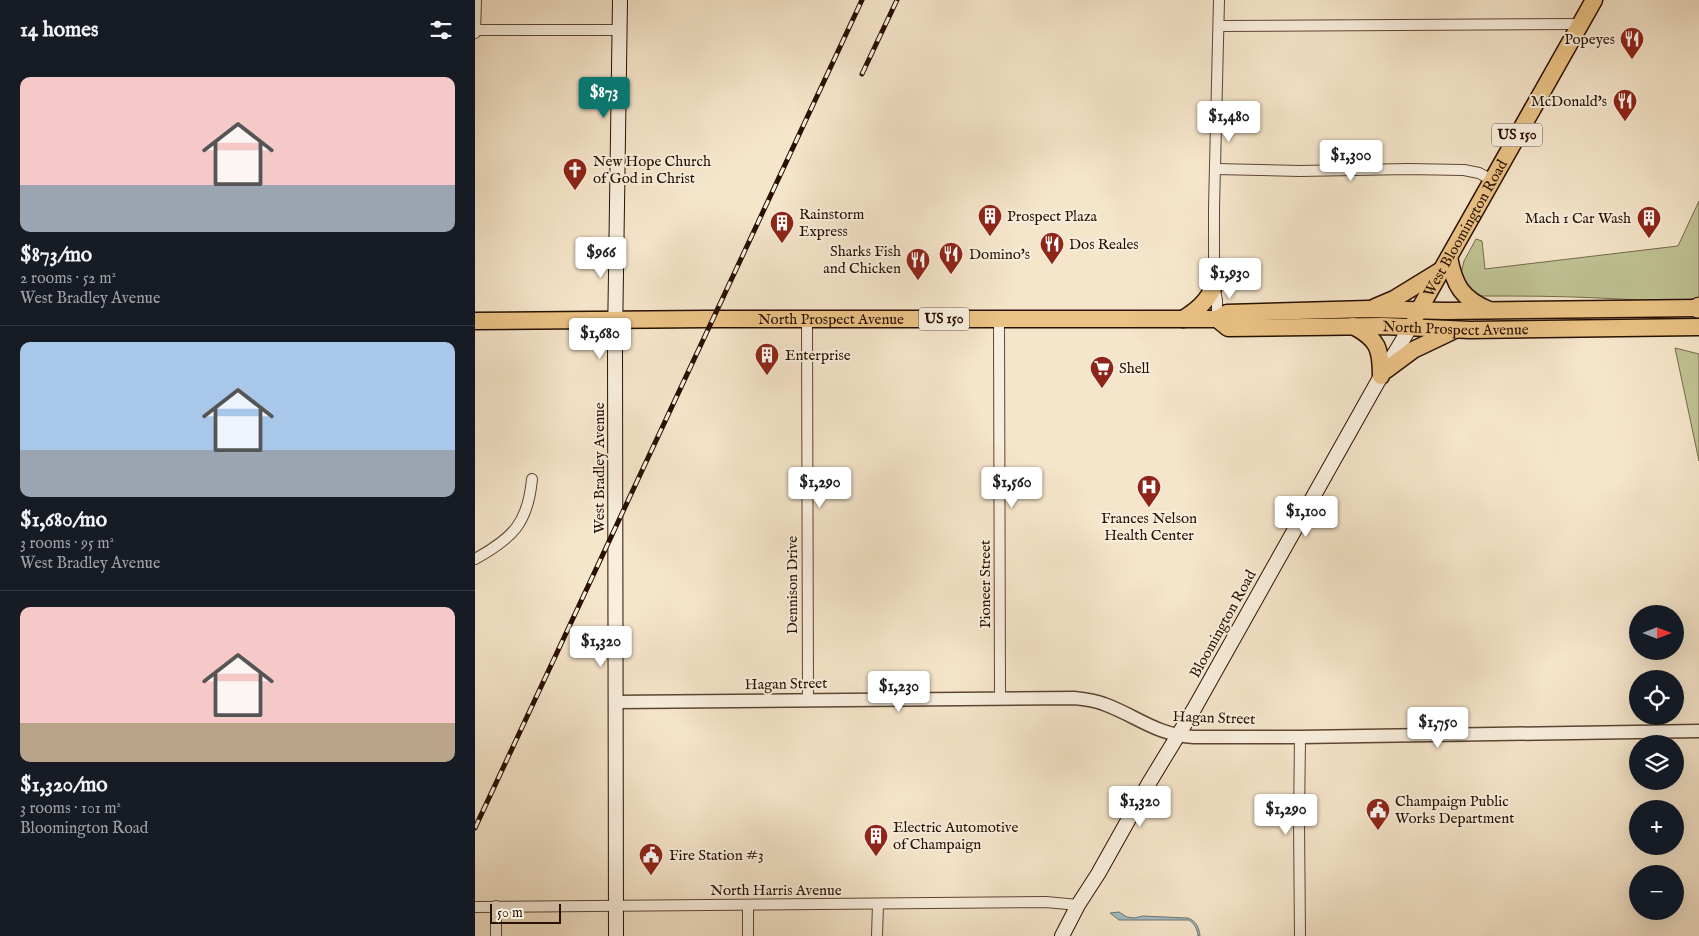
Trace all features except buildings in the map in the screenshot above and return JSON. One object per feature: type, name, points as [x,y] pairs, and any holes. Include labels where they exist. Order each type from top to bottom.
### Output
[{"type":"main road","name":"West Bradley Avenue","points":[[616,936],[615,320],[621,0]]},
{"type":"main road","name":"West Bloomington Road","points":[[1411,326],[1593,0]]},
{"type":"main road","points":[[1368,309],[1394,299],[1445,263],[1461,291],[1471,301],[1491,311]]},
{"type":"main road","points":[[1183,319],[1207,300],[1214,286]]},
{"type":"main road","name":"North Prospect Avenue","points":[[475,321],[1183,319],[1217,318],[1227,312],[1368,309],[1491,311],[1699,308]]},
{"type":"main road","name":"North Prospect Avenue","points":[[1217,318],[1228,328],[1353,326],[1411,326],[1457,329],[1699,328]]},
{"type":"main road","points":[[1353,326],[1369,335],[1376,343],[1383,373],[1408,353],[1457,329]]},
{"type":"main road","name":"Bloomington Road","points":[[1061,936],[1411,326]]},
{"type":"street","points":[[476,0],[475,31],[620,30]]},
{"type":"street","points":[[1217,318],[1217,300],[1214,286],[1219,0]]},
{"type":"street","points":[[1219,26],[1581,24]]},
{"type":"street","points":[[1215,169],[1300,171],[1464,170],[1479,173],[1492,180]]},
{"type":"street","name":"Dennison Drive","points":[[807,319],[808,700]]},
{"type":"street","name":"Pioneer Street","points":[[999,319],[1000,699]]},
{"type":"street","points":[[475,559],[501,542],[524,517],[530,499],[532,479]]},
{"type":"street","name":"Hagan Street","points":[[616,702],[1074,698],[1096,701],[1162,732],[1177,736],[1300,738],[1699,731]]},
{"type":"street","points":[[1300,738],[1300,936]]},
{"type":"street","name":"North Harris Avenue","points":[[475,906],[748,906],[1046,902],[1078,904]]},
{"type":"street","points":[[877,936],[878,904]]},
{"type":"street","points":[[496,906],[496,936]]},
{"type":"street","points":[[748,906],[748,936]]},
{"type":"green space","points":[[1699,201],[1699,298],[1663,301],[1480,296],[1467,291],[1460,278],[1464,261],[1476,239],[1482,241],[1485,269],[1678,246]]},
{"type":"green space","points":[[1675,348],[1699,354],[1699,461]]},
{"type":"water","points":[[1119,912],[1127,917],[1134,918],[1143,916],[1188,918],[1197,925],[1200,936],[1198,936],[1193,923],[1189,920],[1119,920],[1110,913]]},
{"type":"railway","points":[[475,828],[862,0]]},
{"type":"railway","points":[[862,74],[897,0]]},
{"type":"place","name":"Popeyes","points":[[1632,60]]},
{"type":"place","name":"McDonald's","points":[[1625,122]]},
{"type":"place","name":"New Hope Church of God in Christ","points":[[575,191]]},
{"type":"place","name":"Prospect Plaza","points":[[990,237]]},
{"type":"place","name":"Mach 1 Car Wash","points":[[1649,239]]},
{"type":"place","name":"Rainstorm Express","points":[[782,244]]},
{"type":"place","name":"Dos Reales","points":[[1052,265]]},
{"type":"place","name":"Domino's","points":[[951,275]]},
{"type":"place","name":"Sharks Fish and Chicken","points":[[918,281]]},
{"type":"place","name":"Enterprise","points":[[767,376]]},
{"type":"place","name":"Shell","points":[[1102,389]]},
{"type":"place","name":"Frances Nelson Health Center","points":[[1149,508]]},
{"type":"place","name":"Champaign Public Works Department","points":[[1378,831]]},
{"type":"place","name":"Electric Automotive of Champaign","points":[[876,857]]},
{"type":"place","name":"Fire Station #3","points":[[651,876]]}]
